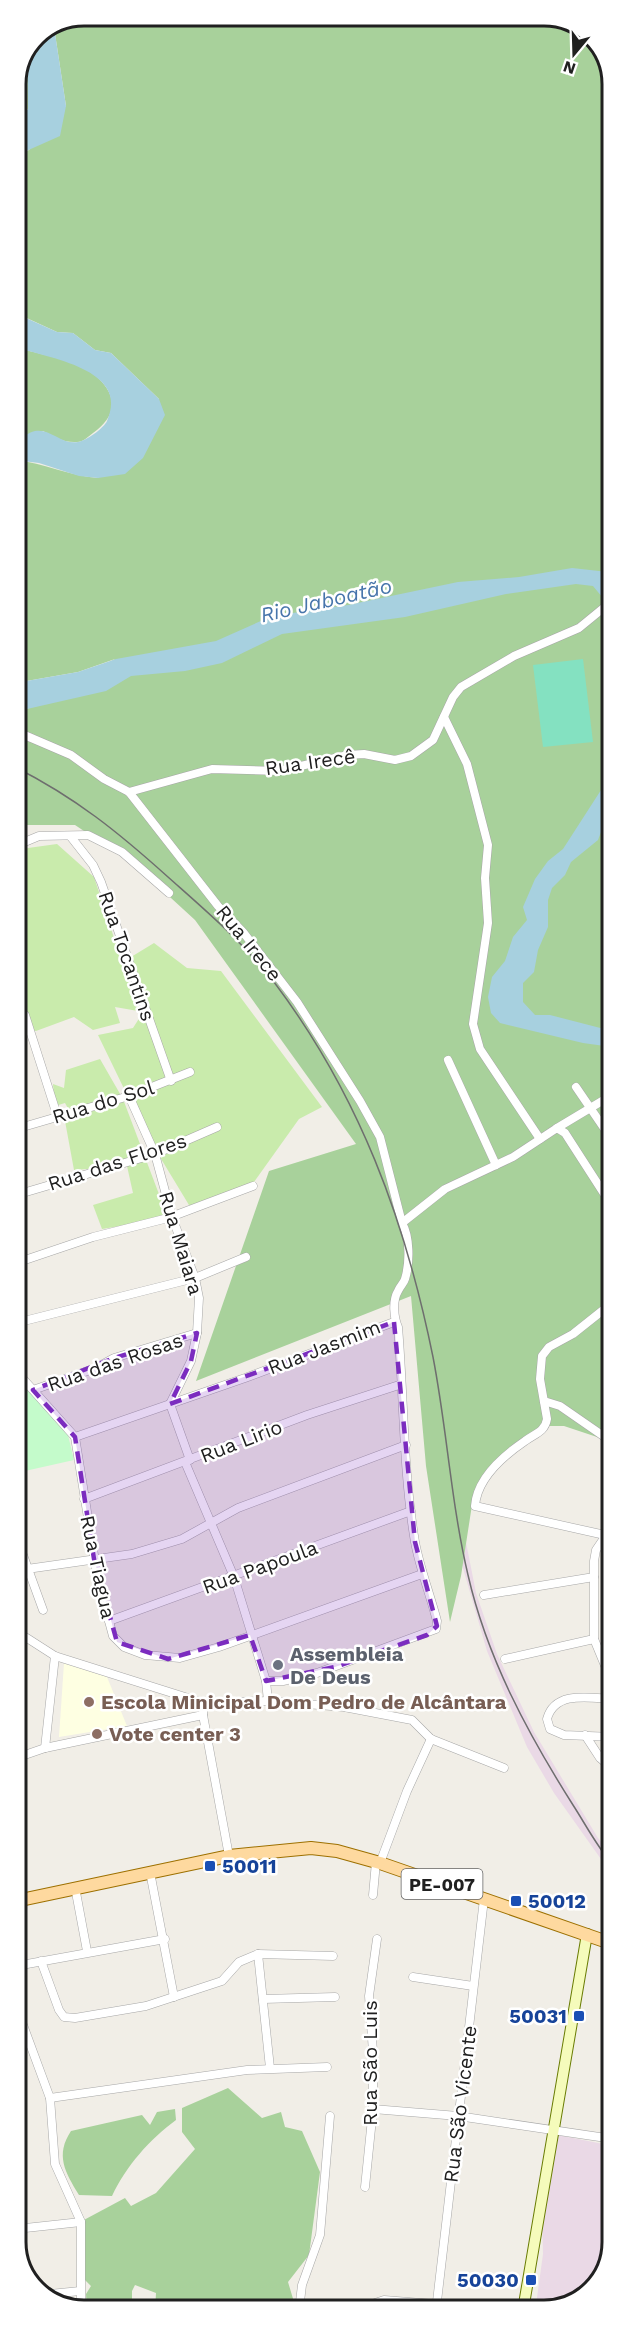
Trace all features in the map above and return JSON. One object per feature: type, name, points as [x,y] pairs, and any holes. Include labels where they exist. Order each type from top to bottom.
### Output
[{"type":"main road","name":"PE-007","points":[[26,1899],[229,1856],[311,1848],[337,1851],[378,1863],[603,1940]]},
{"type":"street","name":"Rua Irecê","points":[[129,792],[212,769],[279,771],[348,755],[403,759],[426,747],[433,740],[453,697],[473,679],[514,656],[579,628],[603,609]]},
{"type":"street","points":[[444,717],[467,764],[488,845],[485,878],[488,923],[473,1024],[480,1049],[540,1139]]},
{"type":"street","name":"Rua Irece","points":[[26,736],[71,755],[112,784],[129,792],[218,906],[243,932],[277,976],[360,1101],[380,1137],[402,1223],[407,1233],[407,1272],[405,1281],[396,1293],[394,1322]]},
{"type":"street","points":[[26,841],[39,836],[88,835],[101,839],[137,863],[169,893]]},
{"type":"street","name":"Rua Tocantins","points":[[71,837],[93,865],[101,882],[171,1081]]},
{"type":"street","points":[[26,1018],[57,1115]]},
{"type":"street","points":[[448,1060],[496,1166]]},
{"type":"street","name":"Rua do Sol","points":[[26,1126],[129,1096],[190,1072]]},
{"type":"street","points":[[576,1087],[589,1110],[603,1128]]},
{"type":"street","name":"Rua Maiara","points":[[129,1096],[155,1154],[172,1217],[195,1278],[200,1311],[191,1361],[170,1404]]},
{"type":"street","points":[[402,1223],[445,1190],[496,1166],[603,1101]]},
{"type":"street","name":"Rua das Flores","points":[[26,1191],[155,1154],[217,1127]]},
{"type":"street","points":[[557,1128],[566,1133],[603,1192]]},
{"type":"street","points":[[26,1260],[93,1237],[172,1217],[253,1186]]},
{"type":"street","points":[[26,1320],[195,1278],[246,1257]]},
{"type":"street","points":[[603,1309],[545,1351],[540,1369],[547,1419],[545,1427],[518,1446],[488,1474],[482,1481],[475,1506],[603,1535]]},
{"type":"street","name":"Rua Jasmim","points":[[75,1437],[394,1322],[398,1328],[399,1385],[411,1511],[422,1574],[437,1621],[436,1629],[317,1673],[283,1681],[266,1681]]},
{"type":"street","name":"Rua das Rosas","points":[[33,1390],[96,1368],[114,1358],[197,1333]]},
{"type":"street","points":[[26,1382],[75,1437]]},
{"type":"street","name":"Rua Lirio","points":[[84,1499],[307,1415],[399,1385]]},
{"type":"street","points":[[544,1401],[560,1406],[603,1436]]},
{"type":"street","points":[[170,1404],[188,1461],[234,1577],[266,1681],[268,1701]]},
{"type":"street","name":"Rua Tiagua","points":[[75,1437],[94,1559],[113,1636],[124,1647],[145,1655],[168,1659],[219,1647],[422,1574]]},
{"type":"street","points":[[27,1569],[132,1554],[182,1539],[212,1522],[286,1488],[406,1445]]},
{"type":"street","name":"Rua Papoula","points":[[109,1621],[411,1511]]},
{"type":"street","points":[[603,1538],[596,1550],[594,1577],[594,1638],[603,1660]]},
{"type":"street","points":[[26,1565],[43,1610]]},
{"type":"street","points":[[484,1595],[594,1577]]},
{"type":"street","points":[[26,1637],[55,1656],[204,1703],[268,1701],[344,1707],[402,1717],[420,1726],[431,1739],[504,1768]]},
{"type":"street","points":[[505,1659],[594,1638]]},
{"type":"street","points":[[45,1749],[55,1656]]},
{"type":"street","points":[[603,1699],[574,1698],[558,1701],[552,1707],[547,1719],[554,1732],[603,1736]]},
{"type":"street","points":[[204,1703],[203,1715],[229,1856]]},
{"type":"street","points":[[26,1755],[203,1715]]},
{"type":"street","points":[[585,1735],[603,1761]]},
{"type":"street","points":[[373,1895],[378,1863],[431,1739]]},
{"type":"street","points":[[150,1872],[165,1939],[174,1997]]},
{"type":"street","points":[[75,1887],[87,1951]]},
{"type":"street","name":"Rua São Vicente","points":[[437,2300],[484,1899]]},
{"type":"street","points":[[525,2300],[556,2129],[587,1934]]},
{"type":"street","points":[[26,1964],[87,1951],[165,1939]]},
{"type":"street","name":"Rua São Luis","points":[[365,2187],[373,2109],[373,2052],[369,1996],[377,1939]]},
{"type":"street","points":[[41,1961],[59,2010],[64,2017],[75,2018],[134,2009],[222,1982],[239,1962],[258,1953],[333,1956]]},
{"type":"street","points":[[258,1953],[270,2068]]},
{"type":"street","points":[[413,1977],[473,1986]]},
{"type":"street","points":[[262,1999],[335,1997]]},
{"type":"street","points":[[26,2041],[50,2098],[55,2164],[81,2222],[80,2300]]},
{"type":"street","points":[[50,2098],[270,2068],[327,2067]]},
{"type":"street","points":[[373,2109],[458,2116],[603,2137]]},
{"type":"street","points":[[300,2300],[302,2285],[320,2235],[330,2116]]},
{"type":"street","points":[[26,2228],[81,2222]]},
{"type":"street","points":[[56,2293],[80,2291]]},
{"type":"highlighted area","points":[[394,1322],[415,1542],[437,1626],[427,1635],[335,1667],[266,1681],[250,1635],[168,1659],[117,1642],[94,1559],[75,1437],[33,1390],[114,1358],[197,1333],[191,1361],[170,1404]]},
{"type":"shaded area","points":[[26,758],[47,769],[128,824],[160,852],[245,941],[310,1030],[356,1105],[382,1164],[421,1278],[436,1348],[464,1532],[476,1593],[497,1654],[534,1732],[603,1844],[603,1862],[554,1793],[527,1747],[487,1651],[456,1544],[424,1354],[404,1264],[383,1191],[360,1132],[288,1016],[219,931],[109,834],[26,785]]},
{"type":"shaded area","name":"Escola Minicipal Dom Pedro de Alcântara","points":[[64,1663],[107,1677],[127,1726],[59,1737]]},
{"type":"shaded area","points":[[558,2135],[603,2144],[603,2243],[597,2268],[586,2284],[577,2291],[556,2299],[537,2300],[543,2254],[542,2218]]},
{"type":"green space","points":[[83,26],[549,26],[567,30],[583,40],[595,54],[601,72],[603,83],[603,1439],[564,1426],[541,1426],[490,1468],[474,1492],[461,1576],[450,1622],[426,1466],[411,1296],[196,1381],[269,1171],[356,1144],[195,920],[135,865],[75,825],[26,825],[26,709],[115,659],[78,672],[26,681],[26,462],[98,478],[159,399],[111,353],[95,350],[73,333],[57,332],[26,318],[26,151],[66,106],[55,33]]},
{"type":"green space","points":[[28,68],[28,109],[26,109],[26,83]]},
{"type":"green space","points":[[26,350],[58,358],[89,371],[104,384],[111,399],[110,414],[101,427],[79,442],[63,441],[43,431],[26,438]]},
{"type":"green space","points":[[583,659],[593,742],[543,747],[533,665]]},
{"type":"green space","points":[[57,844],[94,877],[138,1011],[115,1007],[120,1023],[93,1030],[74,1017],[36,1031],[26,1028],[26,849]]},
{"type":"green space","points":[[154,943],[187,968],[221,971],[322,1107],[299,1119],[254,1182],[192,1210],[146,1134],[98,1035],[133,1028],[149,1003],[131,957]]},
{"type":"green space","points":[[100,1059],[123,1099],[168,1218],[102,1229],[93,1205],[133,1193],[127,1166],[74,1170],[65,1121],[74,1119],[65,1103],[55,1106],[53,1084],[64,1088],[66,1070]]},
{"type":"green space","points":[[26,1386],[68,1435],[74,1460],[26,1471]]},
{"type":"green space","points":[[228,2088],[262,2118],[281,2112],[285,2127],[302,2131],[320,2172],[309,2255],[288,2282],[293,2300],[156,2300],[156,2293],[135,2285],[132,2300],[86,2300],[86,2294],[91,2286],[85,2280],[82,2221],[125,2198],[131,2206],[156,2193],[195,2149],[182,2132],[182,2108]]},
{"type":"green space","points":[[175,2109],[176,2120],[139,2154],[124,2174],[112,2196],[79,2195],[66,2171],[63,2156],[66,2140],[71,2131],[142,2115],[150,2125],[157,2112]]},
{"type":"water","points":[[55,33],[66,106],[60,136],[26,151],[26,111],[28,109],[27,71],[30,61],[42,42]]},
{"type":"water","points":[[26,318],[57,332],[73,333],[95,350],[111,353],[159,399],[165,415],[143,458],[125,474],[98,478],[79,476],[39,463],[26,461],[26,436],[32,432],[46,432],[67,441],[78,442],[90,437],[107,421],[111,403],[107,389],[97,378],[65,362],[26,350]]},
{"type":"water","points":[[572,568],[603,571],[603,598],[593,586],[576,584],[506,594],[405,617],[282,634],[222,663],[185,671],[131,676],[106,691],[26,709],[26,681],[78,672],[116,659],[216,641],[272,616],[348,605],[458,582],[519,577]]},
{"type":"water","points":[[603,787],[603,827],[598,840],[571,862],[565,875],[552,888],[548,900],[548,927],[538,950],[534,972],[523,983],[523,1002],[535,1015],[550,1015],[603,1029],[603,1046],[500,1023],[491,1013],[488,997],[492,977],[505,961],[513,937],[527,920],[523,907],[535,879],[548,861],[563,849]]},
{"type":"tram line","points":[[26,773],[58,791],[114,831],[224,927],[274,982],[331,1069],[375,1160],[393,1207],[422,1306],[442,1411],[462,1548],[486,1636],[511,1694],[540,1751],[603,1852]]},
{"type":"place","name":"Assembleia De Deus","points":[[278,1665]]},
{"type":"place","name":"Escola Minicipal Dom Pedro de Alcântara","points":[[89,1702]]},
{"type":"place","name":"Vote center 3","points":[[97,1734]]},
{"type":"place","name":"50011","points":[[210,1866]]},
{"type":"place","name":"50012","points":[[516,1901]]},
{"type":"place","name":"50031","points":[[579,2016]]},
{"type":"place","name":"50030","points":[[531,2280]]},
{"type":"water label","name":"Rio Jaboatão","points":[[326,600]]}]
